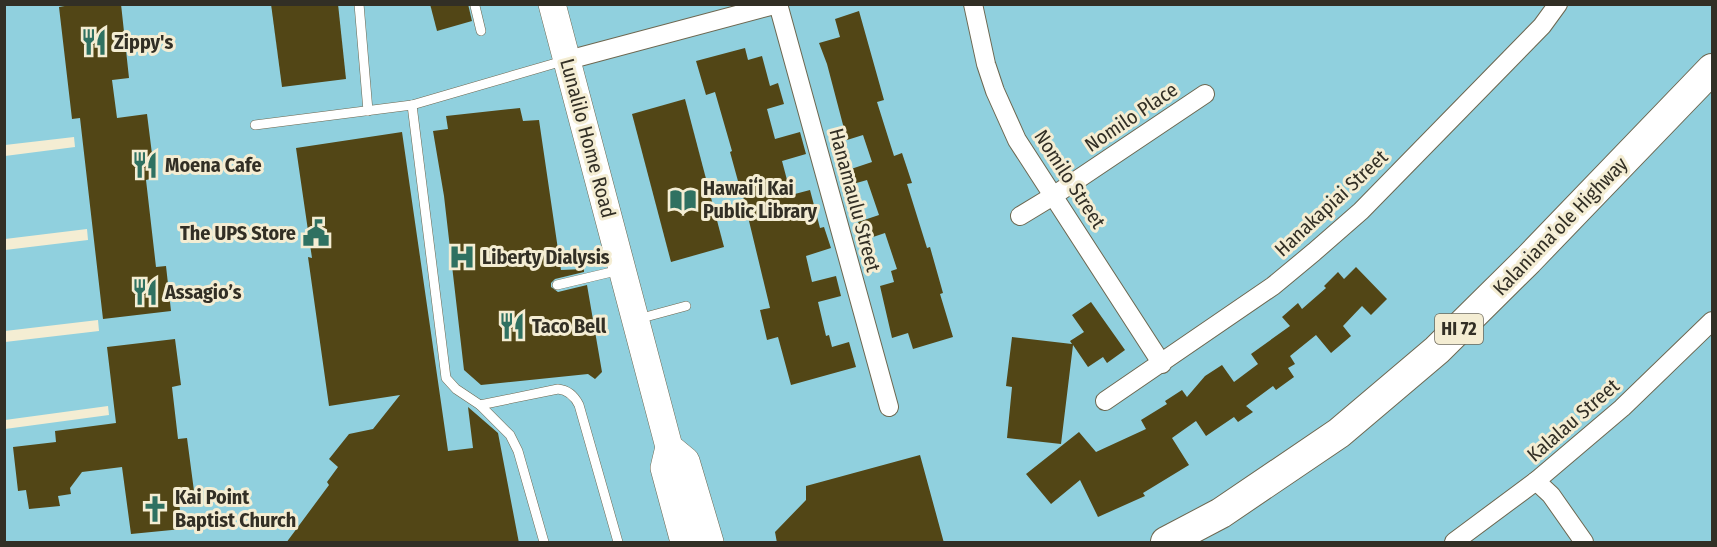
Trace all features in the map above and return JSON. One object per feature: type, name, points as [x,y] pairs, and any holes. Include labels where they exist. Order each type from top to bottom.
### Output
[{"type":"main road","name":"Lunalilo Home Road","points":[[552,4],[669,447],[664,468],[684,543]]},
{"type":"main road","name":"Kalaniana’ole Highway","points":[[1166,543],[1221,513],[1339,433],[1437,350],[1528,260],[1713,69]]},
{"type":"main road","name":"Lunalilo Home Road","points":[[669,447],[686,461],[710,543]]},
{"type":"street","points":[[568,60],[778,4]]},
{"type":"street","name":"Hanamaulu Street","points":[[778,4],[888,407]]},
{"type":"street","name":"Nomilo Street","points":[[973,4],[986,64],[1005,116],[1031,164],[1162,364]]},
{"type":"street","name":"Hanakapiai Street","points":[[1105,401],[1273,286],[1314,252],[1361,210],[1542,26],[1558,4]]},
{"type":"street","name":"Nomilo Place","points":[[1020,216],[1205,94]]},
{"type":"street","name":"Kalalau Street","points":[[1454,543],[1536,481],[1622,408],[1713,321]]},
{"type":"street","points":[[1536,481],[1551,495],[1584,543]]},
{"type":"lane","points":[[359,4],[368,111]]},
{"type":"lane","points":[[475,6],[481,31]]},
{"type":"lane","points":[[255,125],[412,105],[568,60]]},
{"type":"lane","points":[[412,105],[446,378],[456,389],[480,405],[510,435],[518,451],[544,543]]},
{"type":"lane","points":[[557,285],[622,270]]},
{"type":"lane","points":[[636,320],[686,306]]},
{"type":"lane","points":[[480,405],[558,389],[572,395],[579,405],[618,543]]},
{"type":"water","points":[[4,5],[1712,5],[1712,542],[5,542]]},
{"type":"pier","points":[[74,137],[75,147],[5,156],[5,145]]},
{"type":"pier","points":[[87,229],[88,240],[5,250],[5,239]]},
{"type":"pier","points":[[98,320],[99,331],[5,342],[5,331]]},
{"type":"pier","points":[[108,406],[109,415],[5,429],[5,420]]},
{"type":"building","points":[[76,4],[121,4],[129,78],[112,80],[117,118],[147,114],[155,178],[146,180],[156,267],[166,266],[171,311],[103,319],[80,118],[72,119],[59,7]]},
{"type":"building","points":[[271,4],[338,4],[346,79],[282,87]]},
{"type":"building","points":[[430,4],[468,4],[472,21],[437,31]]},
{"type":"building","points":[[859,11],[884,100],[877,102],[894,156],[902,153],[912,183],[907,184],[927,248],[930,247],[943,293],[940,294],[953,337],[913,349],[908,333],[892,338],[880,286],[894,282],[891,271],[897,269],[885,233],[864,240],[858,222],[879,215],[867,180],[853,184],[848,170],[872,162],[863,135],[847,140],[827,64],[819,43],[840,37],[835,19]]},
{"type":"building","points":[[745,48],[748,60],[762,56],[770,86],[778,83],[784,104],[767,109],[775,139],[800,132],[806,154],[782,161],[791,195],[810,190],[820,228],[824,227],[831,248],[806,256],[812,282],[836,276],[841,296],[818,302],[826,336],[829,335],[832,347],[849,342],[856,367],[791,385],[778,337],[767,340],[760,310],[770,308],[730,152],[732,151],[715,92],[706,95],[696,61]]},
{"type":"building","name":"Hawaiʻi Kai Public Library","points":[[685,99],[724,247],[671,262],[632,114]]},
{"type":"building","points":[[520,108],[523,121],[539,120],[561,270],[584,269],[584,272],[555,279],[551,287],[558,292],[587,285],[602,372],[595,379],[588,374],[481,385],[464,370],[444,196],[433,131],[448,129],[446,116]]},
{"type":"building","points":[[402,132],[448,451],[473,448],[468,407],[498,433],[519,543],[286,543],[329,485],[327,482],[338,467],[329,459],[349,434],[373,429],[400,395],[329,406],[308,257],[312,258],[296,148]]},
{"type":"building","points":[[1356,267],[1387,299],[1371,315],[1362,306],[1343,326],[1351,336],[1331,353],[1316,335],[1290,356],[1295,364],[1288,368],[1294,377],[1276,390],[1273,386],[1246,406],[1253,412],[1238,422],[1234,417],[1206,436],[1196,421],[1172,438],[1189,465],[1143,493],[1145,496],[1098,517],[1080,480],[1051,504],[1026,474],[1079,432],[1096,452],[1146,429],[1141,420],[1167,404],[1165,401],[1182,390],[1187,397],[1205,376],[1222,365],[1234,382],[1258,364],[1251,354],[1290,326],[1282,317],[1298,303],[1302,309],[1326,288],[1324,286],[1338,272],[1344,279]]},
{"type":"building","points":[[1091,302],[1125,350],[1107,363],[1103,357],[1088,367],[1073,345],[1061,444],[1007,438],[1012,387],[1006,386],[1012,337],[1072,344],[1070,341],[1084,332],[1072,315]]},
{"type":"building","points":[[175,339],[181,385],[172,387],[178,439],[187,438],[194,491],[178,492],[182,529],[131,534],[122,467],[82,472],[70,488],[71,494],[58,496],[60,506],[29,509],[26,490],[18,491],[13,447],[56,442],[55,431],[116,423],[107,347]]},
{"type":"building","points":[[920,455],[944,543],[777,543],[775,532],[806,500],[806,486]]},
{"type":"place","name":"Zippy's","points":[[94,42]]},
{"type":"place","name":"Moena Cafe","points":[[145,165]]},
{"type":"place","name":"Hawaiʻi Kai Public Library","points":[[683,200]]},
{"type":"place","name":"The UPS Store","points":[[316,233]]},
{"type":"place","name":"Liberty Dialysis","points":[[462,257]]},
{"type":"place","name":"Assagio’s","points":[[145,292]]},
{"type":"place","name":"Taco Bell","points":[[512,326]]},
{"type":"place","name":"Kai Point Baptist Church","points":[[155,509]]}]
